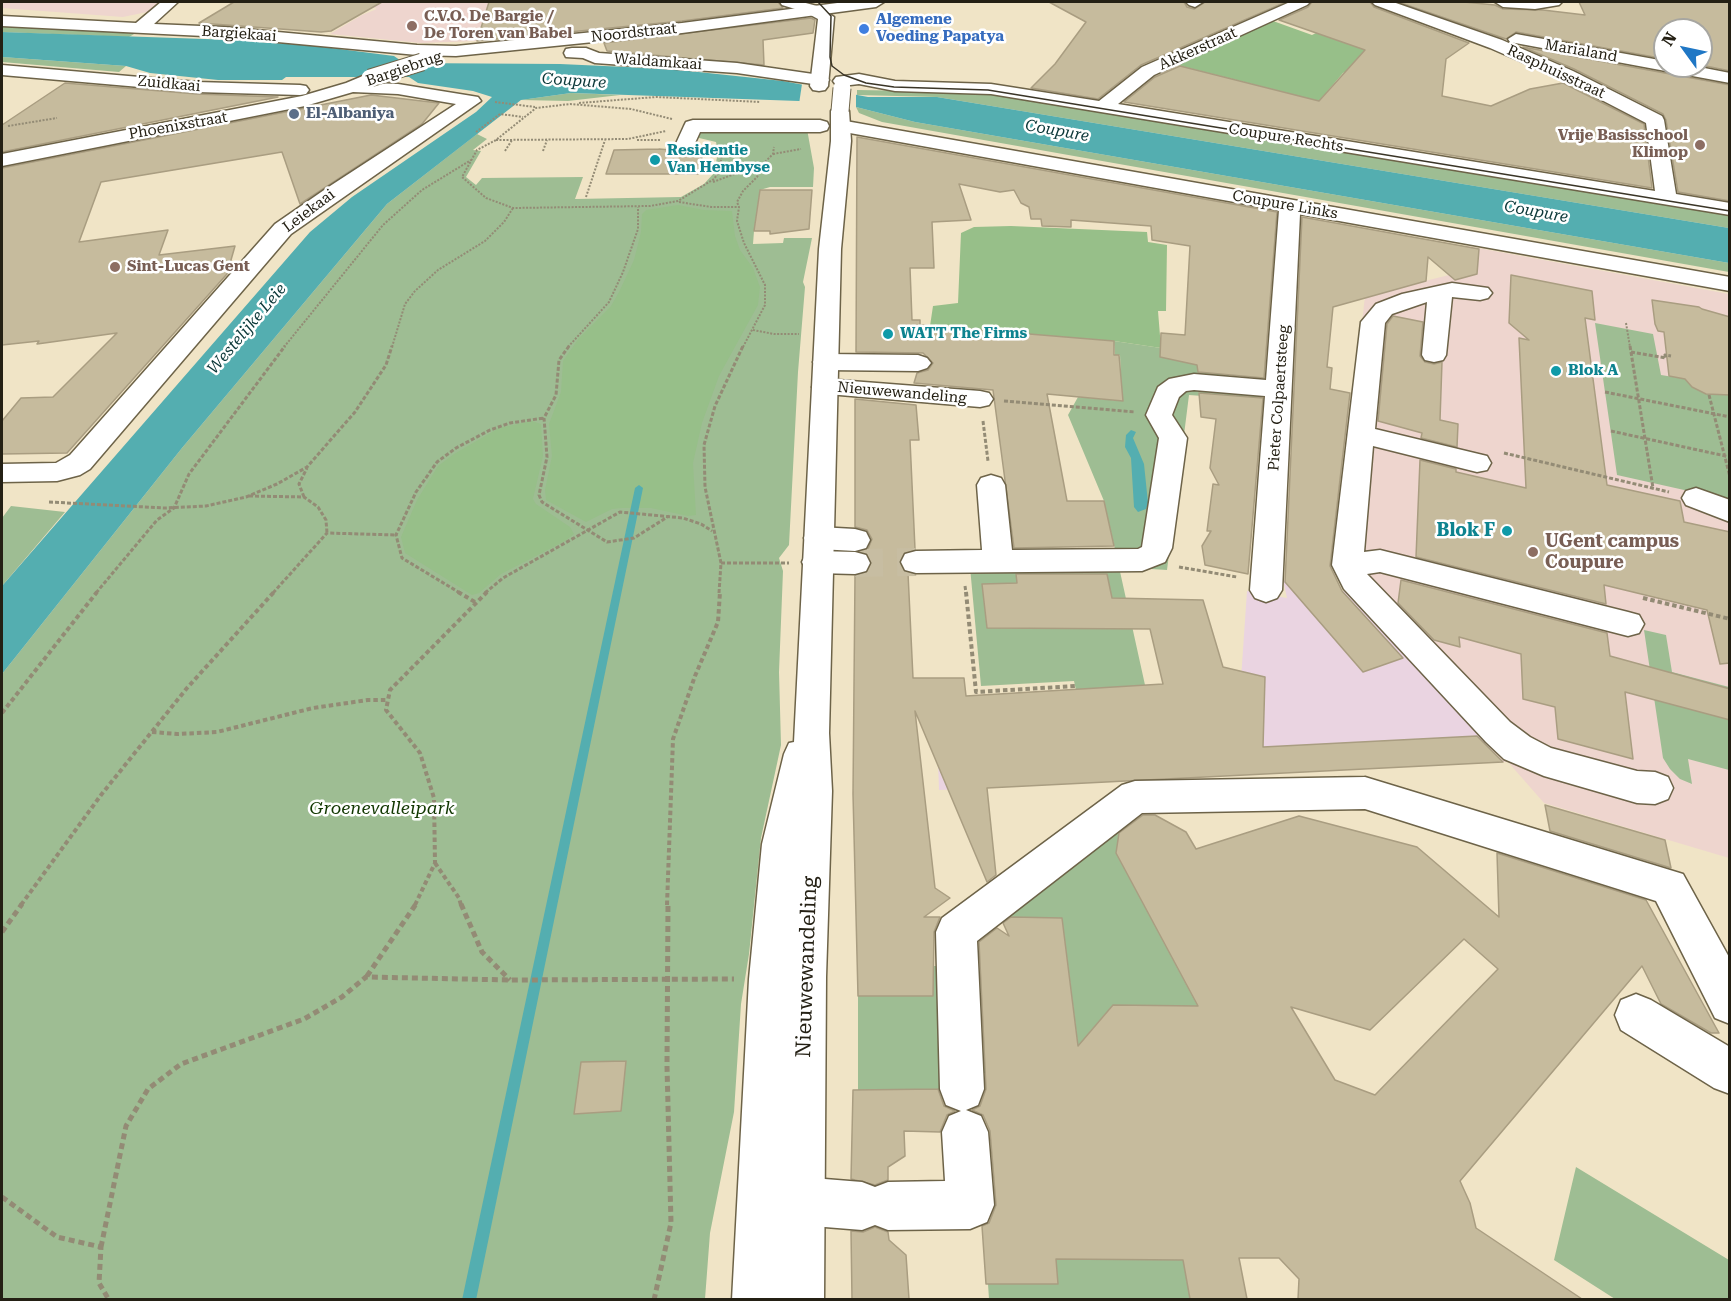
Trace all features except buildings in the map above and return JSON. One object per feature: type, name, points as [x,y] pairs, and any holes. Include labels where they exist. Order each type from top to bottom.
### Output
[{"type":"street","points":[[140,28],[170,2]]},
{"type":"street","points":[[787,2],[811,9],[826,17],[820,83],[830,118]]},
{"type":"street","name":"Noordstraat","points":[[589,46],[682,28],[842,3],[876,2]]},
{"type":"street","name":"Akkerstraat","points":[[1101,108],[1148,71],[1302,2]]},
{"type":"street","name":"Rasphuisstraat","points":[[1380,2],[1469,25],[1655,120],[1666,199]]},
{"type":"street","points":[[1503,2],[1535,4],[1554,2]]},
{"type":"street","points":[[841,34],[842,3]]},
{"type":"street","points":[[2,12],[27,15],[21,22]]},
{"type":"street","name":"Bargiekaai","points":[[2,21],[224,32],[417,50],[456,51]]},
{"type":"street","name":"Marialand","points":[[1469,25],[1653,63]]},
{"type":"street","name":"Waldamkaai","points":[[456,51],[496,46],[544,52],[589,46],[595,58],[726,67],[820,83]]},
{"type":"street","name":"Bargiebrug","points":[[353,86],[456,51]]},
{"type":"street","name":"Zuidkaai","points":[[2,70],[197,87],[353,86]]},
{"type":"street","name":"Marialand","points":[[1713,75],[1730,78]]},
{"type":"street","name":"Coupure Rechts","points":[[830,118],[842,78],[895,86],[980,88],[1730,210]]},
{"type":"street","name":"Phoenixstraat","points":[[2,160],[260,111],[353,86]]},
{"type":"street","name":"Leiekaai","points":[[2,473],[57,472],[80,462],[283,229],[334,192],[472,101],[398,89],[353,86]]},
{"type":"street","name":"Coupure Links","points":[[693,126],[754,126],[830,118],[1290,206],[1730,284]]},
{"type":"street","name":"Nieuwewandeling","points":[[799,1299],[805,977],[814,791],[811,734],[830,249],[841,141],[830,118]]},
{"type":"street","points":[[683,150],[693,126]]},
{"type":"street","name":"Pieter Colpaertsteeg","points":[[1267,586],[1290,206]]},
{"type":"street","points":[[1480,293],[1452,290],[1410,299],[1384,309],[1373,322],[1347,565],[1355,581],[1497,732],[1517,748],[1544,761],[1638,787],[1655,788]]},
{"type":"street","points":[[1434,355],[1436,319],[1441,292]]},
{"type":"street","points":[[825,374],[918,363]]},
{"type":"street","name":"Nieuwewandeling","points":[[825,374],[980,399]]},
{"type":"street","points":[[915,552],[953,552],[998,561],[1142,560],[1154,554],[1157,548],[1173,438],[1159,415],[1167,393],[1178,386],[1194,382],[1280,389]]},
{"type":"street","points":[[1360,434],[1488,458]]},
{"type":"street","points":[[991,485],[998,561]]},
{"type":"street","points":[[1696,498],[1730,512]]},
{"type":"street","points":[[818,550],[855,551]]},
{"type":"street","points":[[1347,565],[1380,561],[1631,610]]},
{"type":"street","name":"Nieuwewandeling","points":[[757,1299],[770,998],[781,844],[798,762],[811,734]]},
{"type":"street","points":[[801,1200],[875,1206],[970,1205],[963,1111],[956,932],[1135,797],[1365,793],[1669,887],[1730,1003]]},
{"type":"street","name":"Nieuwewandeling","points":[[770,998],[786,1053],[782,1192],[801,1200]]},
{"type":"street","points":[[1636,1015],[1730,1072]]},
{"type":"path","points":[[494,102],[536,108],[606,99],[656,97],[761,102]]},
{"type":"path","points":[[570,104],[631,109],[693,126]]},
{"type":"path","points":[[536,108],[496,140],[477,150],[464,171],[464,181],[486,198],[513,208],[522,206],[638,207],[678,201],[711,207],[739,207]]},
{"type":"path","points":[[476,132],[500,114],[524,117]]},
{"type":"path","points":[[8,126],[57,118]]},
{"type":"path","points":[[40,130],[43,120]]},
{"type":"path","points":[[628,139],[693,126]]},
{"type":"path","points":[[707,184],[719,172],[723,144],[726,140],[754,126]]},
{"type":"path","points":[[496,140],[663,140],[659,150]]},
{"type":"path","points":[[505,151],[512,140]]},
{"type":"path","points":[[543,150],[548,140]]},
{"type":"path","points":[[586,197],[605,140]]},
{"type":"path","points":[[2,713],[124,557],[157,520],[174,508],[189,474],[273,361],[383,225],[422,190],[471,160]]},
{"type":"path","points":[[654,1299],[671,1223],[667,1066],[669,979],[667,920],[674,739],[695,676],[718,622],[721,563],[712,531],[705,487],[704,446],[715,406],[731,369],[765,305],[765,285],[744,243],[737,221],[739,207],[737,202],[743,191],[757,177],[764,162],[707,184],[678,201]]},
{"type":"path","points":[[638,207],[638,229],[623,272],[609,302],[566,349],[559,360],[556,395],[544,418],[547,457],[539,495],[542,502],[607,542],[634,538],[669,516]]},
{"type":"path","points":[[2,932],[94,804],[151,732],[187,688],[327,533],[326,520],[318,507],[304,497],[299,484],[307,467],[355,412],[386,366],[405,304],[415,291],[424,280],[495,232],[513,208]]},
{"type":"path","points":[[1626,323],[1653,488]]},
{"type":"path","points":[[753,330],[784,334],[805,334],[827,330]]},
{"type":"path","points":[[1631,352],[1666,358],[1665,355],[1671,356]]},
{"type":"path","points":[[1605,392],[1730,417]]},
{"type":"path","points":[[1709,395],[1730,477]]},
{"type":"path","points":[[991,485],[980,399],[1159,415]]},
{"type":"path","points":[[475,602],[402,558],[396,535],[416,492],[437,462],[456,448],[490,430],[521,420],[544,418]]},
{"type":"path","points":[[1611,432],[1730,457]]},
{"type":"path","points":[[1488,458],[1696,498]]},
{"type":"path","points":[[49,502],[165,508],[206,506],[246,496],[277,484],[307,467]]},
{"type":"path","points":[[246,496],[304,497]]},
{"type":"path","points":[[109,1299],[99,1283],[101,1247],[126,1126],[148,1089],[181,1064],[304,1019],[342,997],[366,977],[424,890],[435,863],[434,798],[420,753],[386,710],[390,690],[475,602],[503,578],[620,512],[669,516],[692,521],[712,531]]},
{"type":"path","points":[[327,533],[396,535]]},
{"type":"path","points":[[721,563],[818,550]]},
{"type":"path","points":[[953,552],[976,692],[1075,686]]},
{"type":"path","points":[[1154,554],[1167,564],[1267,586]]},
{"type":"path","points":[[1631,610],[1730,619]]},
{"type":"path","points":[[151,732],[177,734],[217,732],[313,708],[368,700],[387,700]]},
{"type":"path","points":[[435,863],[459,898],[467,922],[482,952],[510,980]]},
{"type":"path","points":[[366,977],[510,980],[669,979],[770,998]]},
{"type":"path","points":[[2,1197],[57,1238],[101,1247]]},
{"type":"shaded area","points":[[2,2],[160,2],[147,12],[123,17],[2,8]]},
{"type":"shaded area","name":"C.V.O. De Bargie / De Toren van Babel","points":[[365,2],[489,2],[476,41],[421,43],[330,34],[377,9]]},
{"type":"shaded area","name":"UGent campus Coupure","points":[[1467,246],[1729,294],[1729,858],[1544,803],[1508,762],[1503,762],[1334,574],[1365,296],[1449,275],[1465,263]]},
{"type":"shaded area","points":[[1283,580],[1337,593],[1348,590],[1503,762],[939,790],[938,761],[958,723],[954,678],[964,678],[966,696],[1241,679],[1247,591],[1287,598]]},
{"type":"green space","points":[[1273,21],[1379,54],[1343,73],[1319,101],[1177,65]]},
{"type":"green space","points":[[2,25],[136,33],[129,37],[2,32]]},
{"type":"green space","points":[[2,57],[126,66],[119,72],[2,62]]},
{"type":"green space","points":[[857,90],[980,92],[1729,214],[1729,228],[937,97],[857,95]]},
{"type":"green space","points":[[571,93],[620,95],[568,101],[521,100]]},
{"type":"green space","points":[[856,107],[915,122],[1729,263],[1729,272],[882,122],[859,113]]},
{"type":"green space","name":"Groenevalleipark","points":[[699,129],[807,129],[814,168],[813,187],[770,187],[760,190],[754,231],[753,244],[783,243],[784,238],[812,238],[803,282],[805,287],[789,545],[779,558],[783,571],[779,672],[781,745],[761,838],[749,954],[741,1004],[734,1112],[710,1233],[705,1299],[2,1299],[2,674],[182,448],[387,204],[477,134],[487,139],[473,150],[481,151],[466,177],[476,185],[482,178],[583,177],[575,199],[681,197],[704,184],[714,173],[718,152],[716,142],[695,137]]},
{"type":"green space","points":[[678,205],[704,210],[732,211],[735,236],[740,250],[753,268],[760,287],[758,305],[719,376],[702,423],[693,463],[696,515],[688,516],[651,508],[622,508],[612,509],[586,522],[546,500],[545,490],[552,456],[549,424],[561,392],[563,361],[579,338],[611,306],[619,292],[634,260],[641,232],[642,214],[646,210]]},
{"type":"green space","points":[[1011,226],[1147,232],[1148,242],[1167,245],[1166,311],[1158,311],[1161,348],[1114,341],[930,326],[933,306],[958,303],[961,233],[974,227]]},
{"type":"green space","points":[[1595,323],[1653,334],[1661,375],[1686,379],[1692,387],[1711,395],[1724,394],[1729,388],[1729,500],[1617,475]]},
{"type":"green space","points":[[1114,341],[1161,348],[1229,374],[1228,379],[1261,383],[1260,400],[1189,395],[1167,570],[1119,567],[1104,501],[1068,415],[1078,397],[1122,401],[1120,355],[1115,355]]},
{"type":"green space","points":[[532,421],[541,424],[543,456],[533,499],[536,504],[570,527],[574,534],[565,541],[501,574],[479,593],[472,595],[405,553],[401,537],[417,500],[438,466],[499,428]]},
{"type":"green space","points":[[11,506],[65,512],[2,586],[2,518]]},
{"type":"green space","points":[[970,567],[1119,567],[1145,685],[1076,690],[1074,681],[981,686]],"holes":[[[982,584],[1109,584],[1118,629],[987,628]]]},
{"type":"green space","points":[[1644,630],[1666,635],[1672,672],[1729,687],[1729,770],[1688,759],[1692,784],[1680,779],[1663,758]]},
{"type":"green space","points":[[1136,817],[1120,833],[1116,853],[1225,1057],[1158,1006],[1113,1005],[1088,1034],[1090,1045],[1078,1045],[1062,918],[995,917],[974,931],[985,1073],[973,1073],[966,935]]},
{"type":"green space","points":[[932,966],[942,966],[945,1089],[858,1090],[858,996],[932,996]]},
{"type":"green space","points":[[1576,1167],[1729,1260],[1729,1299],[1615,1299],[1554,1260]]},
{"type":"green space","points":[[1056,1259],[1183,1260],[1190,1299],[989,1299],[988,1284],[1058,1284]]},
{"type":"water","points":[[2,32],[234,40],[316,46],[394,56],[404,63],[560,64],[670,69],[783,81],[868,97],[937,97],[1729,228],[1729,263],[915,122],[856,107],[799,101],[571,93],[521,100],[387,204],[182,448],[2,674],[2,586],[310,232],[352,197],[476,112],[492,97],[473,91],[418,83],[409,77],[286,77],[282,80],[218,80],[150,73],[126,66],[2,57]]},
{"type":"water","points":[[1131,430],[1136,432],[1133,438],[1144,464],[1148,503],[1146,509],[1138,512],[1134,507],[1131,458],[1125,447],[1126,435]]},
{"type":"pier","points":[[802,84],[856,92],[856,110],[799,104]]},
{"type":"waterway","points":[[469,1300],[639,488]]},
{"type":"tunnel","points":[[855,563],[916,562]]},
{"type":"tram line","points":[[818,2],[831,16],[830,57],[832,66],[844,75],[866,83],[894,87],[988,90],[1730,211]]},
{"type":"place","name":"C.V.O. De Bargie / De Toren van Babel","points":[[412,26]]},
{"type":"place","name":"Algemene Voeding Papatya","points":[[864,29]]},
{"type":"place","name":"El-Albaniya","points":[[294,114]]},
{"type":"place","name":"Vrije Basisschool Klimop","points":[[1700,145]]},
{"type":"place","name":"Residentie Van Hembyse","points":[[655,160]]},
{"type":"place","name":"Sint-Lucas Gent","points":[[115,267]]},
{"type":"place","name":"WATT The Firms","points":[[888,334]]},
{"type":"place","name":"Blok A","points":[[1556,371]]},
{"type":"place","name":"Blok F","points":[[1507,531]]},
{"type":"place","name":"UGent campus Coupure","points":[[1533,552]]},
{"type":"water label","name":"Coupure","points":[[574,81]]},
{"type":"water label","name":"Coupure","points":[[1057,131]]},
{"type":"water label","name":"Coupure","points":[[1536,212]]},
{"type":"water label","name":"Westelijke Leie","points":[[247,329]]}]
